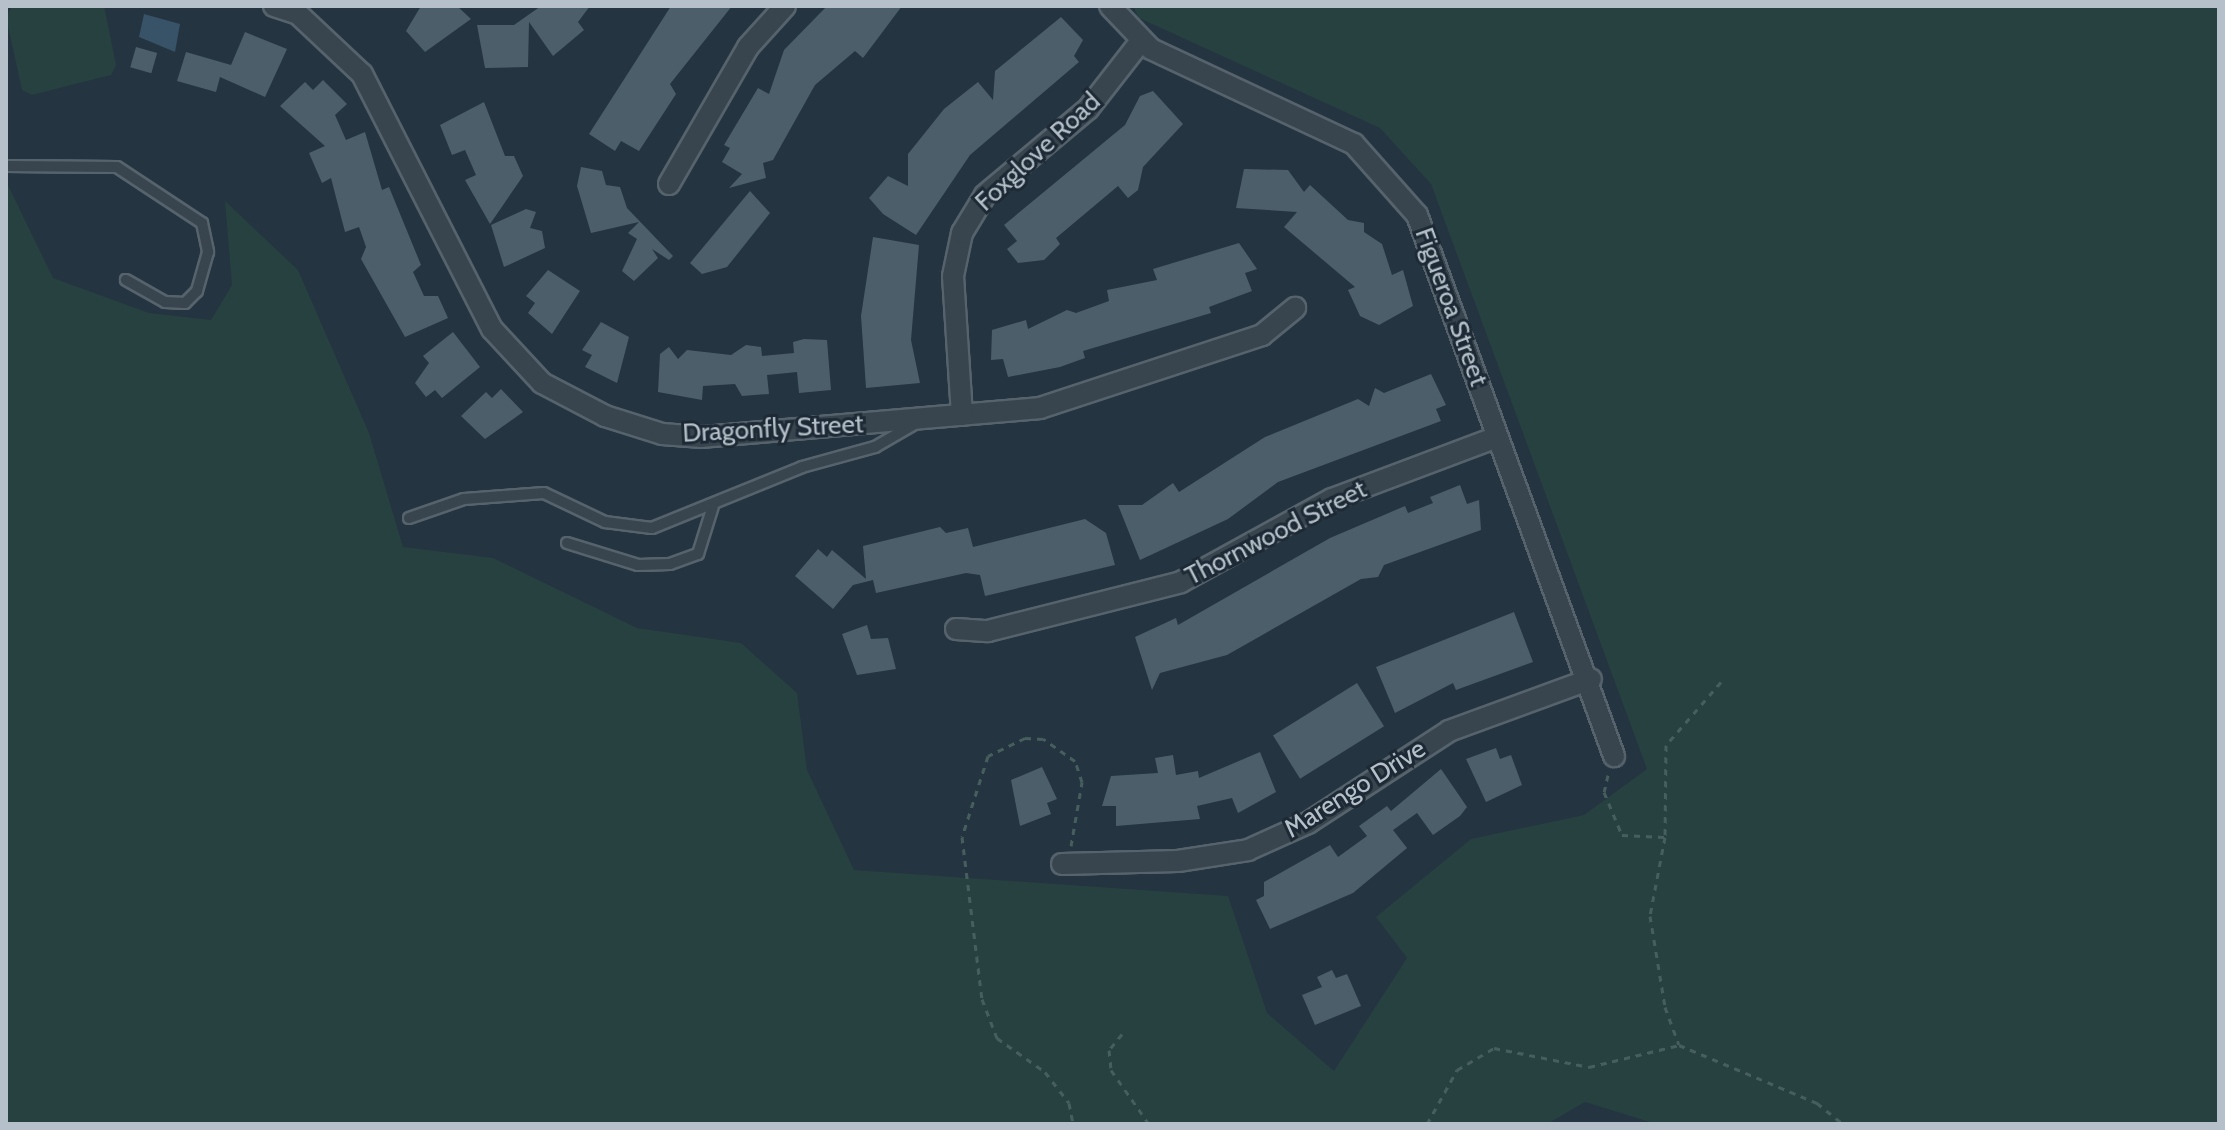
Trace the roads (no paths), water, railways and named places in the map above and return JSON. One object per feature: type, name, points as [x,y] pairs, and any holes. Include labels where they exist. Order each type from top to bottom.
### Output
[{"type":"street","points":[[274,6],[300,10]]},
{"type":"street","points":[[669,184],[748,47],[785,6]]},
{"type":"street","name":"Figueroa Street","points":[[1110,6],[1141,41],[1199,75],[1319,124],[1395,184],[1431,241],[1497,437],[1591,679],[1614,756]]},
{"type":"street","name":"Dragonfly Street","points":[[300,10],[362,74],[492,329],[542,383],[605,416],[671,435],[923,419],[1072,401],[1262,335],[1295,308]]},
{"type":"street","name":"Foxglove Road","points":[[962,415],[953,276],[962,233],[985,195],[1088,109],[1141,41]]},
{"type":"street","name":"Thornwood Street","points":[[956,629],[988,631],[1181,582],[1332,499],[1497,437]]},
{"type":"street","name":"Marengo Drive","points":[[1062,864],[1178,861],[1248,850],[1308,823],[1449,731],[1591,679]]},
{"type":"lane","points":[[6,166],[117,167],[202,223],[208,252],[197,291],[185,303],[165,302],[126,280]]},
{"type":"lane","points":[[409,518],[464,499],[544,493],[628,528],[675,524],[802,467],[901,437],[923,419]]},
{"type":"lane","points":[[567,543],[638,565],[670,564],[698,554],[713,506]]},
{"type":"water","points":[[144,14],[180,24],[175,52],[139,37]]}]
